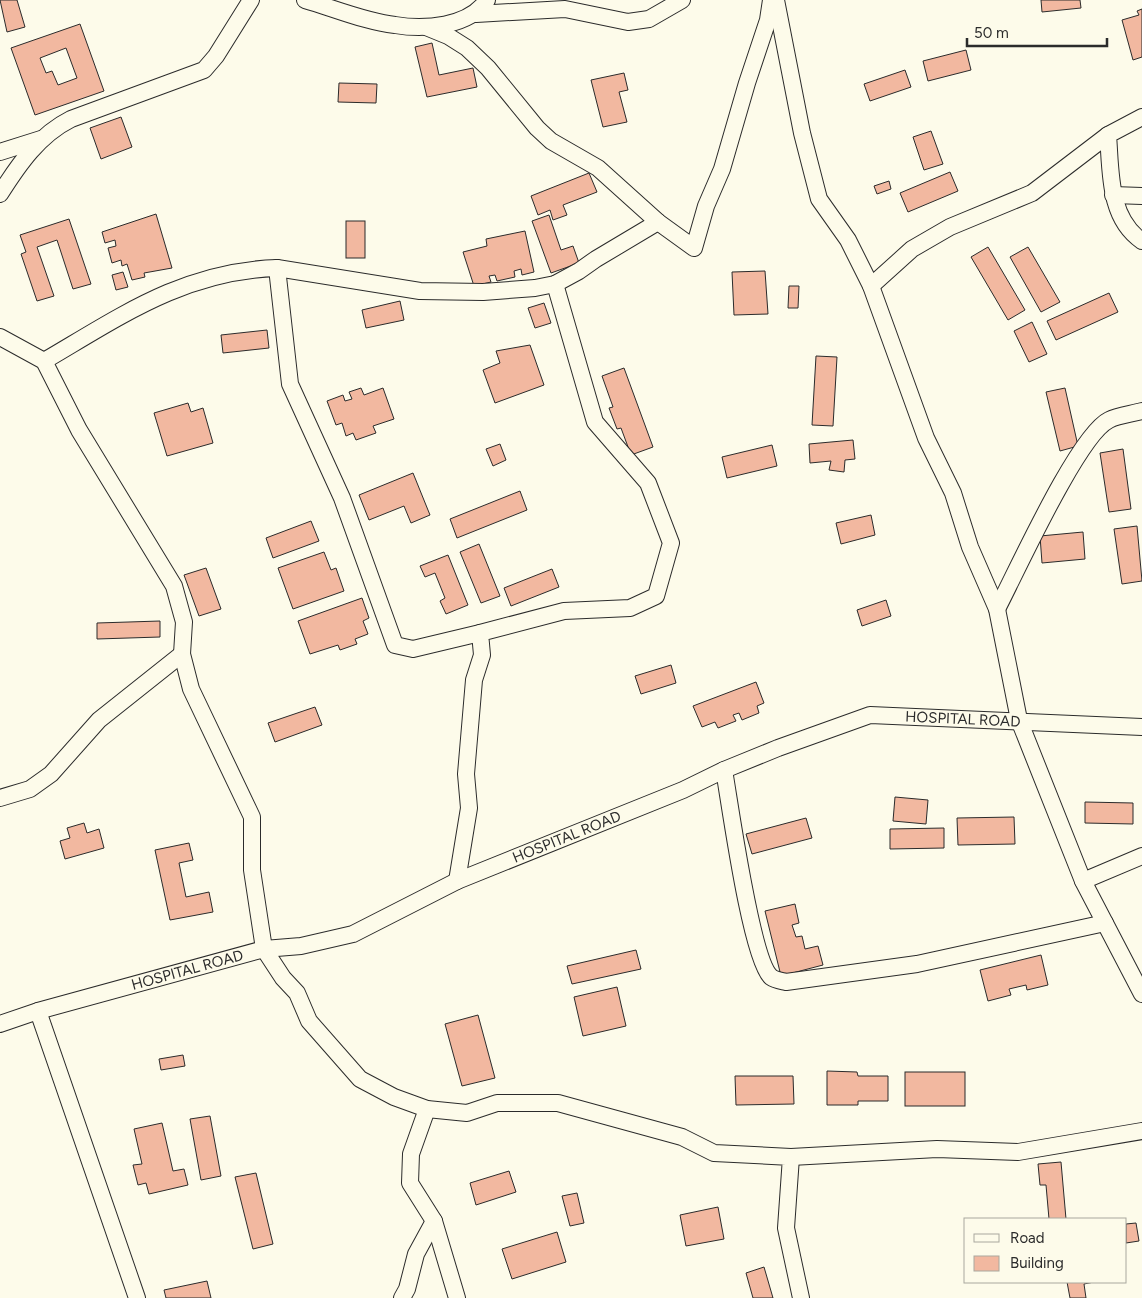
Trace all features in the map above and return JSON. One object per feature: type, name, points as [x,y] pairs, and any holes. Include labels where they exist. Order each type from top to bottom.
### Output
[{"type":"street","points":[[0,194],[18,165],[56,126],[204,70],[216,56],[242,11],[252,0]]},
{"type":"street","points":[[305,0],[394,26],[426,27],[463,20],[476,14],[565,9],[628,22],[649,19],[682,0]]},
{"type":"street","points":[[476,14],[487,0]]},
{"type":"street","points":[[426,27],[448,36],[467,48],[488,68],[537,128],[551,141],[598,168],[658,222],[694,248],[706,206],[722,168],[768,20],[771,0]]},
{"type":"street","points":[[776,0],[802,133],[819,199],[848,240],[871,286],[926,438],[953,493],[970,547],[997,609],[1019,720],[1083,881],[1142,994]]},
{"type":"street","points":[[871,286],[912,249],[950,227],[1032,193],[1108,135],[1142,117]]},
{"type":"street","points":[[1108,135],[1113,195],[1120,216],[1135,236],[1142,241]]},
{"type":"street","points":[[0,152],[42,139]]},
{"type":"street","points":[[1113,195],[1142,196]]},
{"type":"street","points":[[44,361],[135,307],[194,281],[254,268],[277,268],[420,291],[483,292],[535,288],[555,284],[658,222]]},
{"type":"street","points":[[277,268],[290,384],[342,498],[395,646],[413,649],[480,634],[564,611],[630,608],[656,596],[671,543],[648,483],[595,422],[555,284]]},
{"type":"street","points":[[0,337],[44,361],[79,430],[174,586],[184,622],[182,654],[191,689],[252,818],[252,870],[264,949],[283,978],[297,993],[309,1021],[360,1079],[394,1097],[427,1109],[467,1113],[497,1103],[558,1102],[682,1137],[714,1153],[791,1157],[936,1149],[1018,1152],[1142,1131]]},
{"type":"street","points":[[997,609],[1061,484],[1087,442],[1108,420],[1142,411]]},
{"type":"street","points":[[457,881],[469,808],[466,774],[474,680],[482,655],[480,634]]},
{"type":"street","points":[[0,798],[30,789],[51,774],[99,720],[182,654]]},
{"type":"street","name":"HOSPITAL ROAD","points":[[0,1024],[264,949],[301,946],[353,934],[457,881],[683,790],[724,770],[870,715],[1019,720],[1142,728]]},
{"type":"street","points":[[724,770],[750,921],[761,961],[772,977],[786,982],[917,964],[1105,923]]},
{"type":"street","points":[[1083,881],[1142,856]]},
{"type":"street","points":[[38,1012],[137,1298]]},
{"type":"street","points":[[427,1109],[411,1154],[410,1183],[434,1221],[457,1298]]},
{"type":"street","points":[[791,1157],[786,1228],[801,1298]]},
{"type":"street","points":[[402,1298],[407,1289],[416,1254],[434,1221]]},
{"type":"building","points":[[0,0],[17,0],[25,27],[7,32]]},
{"type":"building","points":[[1041,0],[1080,0],[1081,8],[1042,12]]},
{"type":"building","points":[[1142,9],[1142,57],[1133,60],[1122,20],[1139,15],[1137,11]]},
{"type":"building","points":[[80,24],[104,91],[35,115],[11,48]],"holes":[[[66,48],[77,78],[58,85],[52,71],[46,73],[40,58]]]},
{"type":"building","points":[[432,43],[439,75],[473,68],[477,87],[427,97],[415,47]]},
{"type":"building","points":[[966,50],[971,70],[928,81],[923,61]]},
{"type":"building","points":[[905,70],[911,87],[870,101],[864,84]]},
{"type":"building","points":[[624,73],[628,90],[619,92],[627,122],[603,127],[591,80]]},
{"type":"building","points":[[339,83],[377,84],[376,103],[338,102]]},
{"type":"building","points":[[121,117],[132,147],[101,159],[90,128]]},
{"type":"building","points":[[931,131],[943,164],[924,170],[913,137]]},
{"type":"building","points":[[950,172],[958,191],[908,212],[900,193]]},
{"type":"building","points":[[589,173],[597,192],[563,205],[567,215],[553,220],[550,210],[538,215],[531,196]]},
{"type":"building","points":[[889,181],[891,189],[877,194],[874,186]]},
{"type":"building","points":[[156,214],[172,268],[144,273],[145,277],[132,280],[127,264],[122,266],[121,260],[112,263],[108,248],[116,246],[115,240],[105,243],[102,232]]},
{"type":"building","points":[[549,215],[561,250],[573,246],[579,263],[551,273],[532,221]]},
{"type":"building","points":[[69,219],[91,284],[73,289],[57,240],[37,247],[54,296],[37,301],[21,254],[26,252],[20,235]]},
{"type":"building","points":[[346,221],[365,221],[365,258],[346,258]]},
{"type":"building","points":[[525,231],[534,272],[522,275],[521,269],[514,271],[515,277],[497,281],[495,275],[489,276],[491,282],[474,286],[463,252],[487,246],[486,239]]},
{"type":"building","points":[[988,247],[1025,310],[1008,320],[971,257]]},
{"type":"building","points":[[1028,247],[1060,302],[1041,312],[1010,257]]},
{"type":"building","points":[[765,271],[768,314],[734,315],[732,272]]},
{"type":"building","points":[[123,272],[128,287],[116,290],[112,275]]},
{"type":"building","points":[[789,286],[799,286],[798,308],[788,308]]},
{"type":"building","points":[[1109,293],[1118,312],[1056,340],[1047,321]]},
{"type":"building","points":[[400,301],[404,320],[366,328],[362,310]]},
{"type":"building","points":[[544,303],[551,323],[535,328],[528,308]]},
{"type":"building","points":[[1032,322],[1047,354],[1029,362],[1014,331]]},
{"type":"building","points":[[267,330],[269,348],[223,353],[221,335]]},
{"type":"building","points":[[530,345],[544,385],[495,403],[483,370],[500,363],[496,351]]},
{"type":"building","points":[[816,356],[837,357],[833,426],[812,425]]},
{"type":"building","points":[[624,368],[653,447],[631,455],[621,428],[617,429],[609,408],[613,407],[602,376]]},
{"type":"building","points":[[361,388],[364,395],[383,388],[394,419],[373,426],[376,433],[356,440],[353,433],[346,436],[342,423],[336,425],[327,401],[343,395],[345,401],[352,399],[349,392]]},
{"type":"building","points":[[1065,388],[1078,446],[1060,451],[1046,392]]},
{"type":"building","points":[[188,403],[191,412],[203,408],[213,443],[167,456],[154,413]]},
{"type":"building","points":[[853,440],[855,459],[845,460],[844,472],[829,470],[831,461],[810,463],[809,444]]},
{"type":"building","points":[[500,444],[506,460],[493,466],[486,449]]},
{"type":"building","points":[[772,445],[777,466],[727,478],[722,457]]},
{"type":"building","points":[[1123,449],[1131,509],[1109,512],[1100,453]]},
{"type":"building","points":[[413,473],[430,515],[411,523],[404,506],[369,520],[359,495]]},
{"type":"building","points":[[520,491],[527,510],[457,538],[450,519]]},
{"type":"building","points":[[871,515],[875,535],[841,544],[836,523]]},
{"type":"building","points":[[311,521],[319,541],[273,558],[266,538]]},
{"type":"building","points":[[1137,526],[1142,581],[1122,584],[1114,529]]},
{"type":"building","points":[[1083,532],[1085,559],[1042,563],[1040,536]]},
{"type":"building","points":[[479,544],[500,596],[481,603],[460,552]]},
{"type":"building","points":[[324,552],[331,570],[336,568],[344,591],[293,609],[278,568]]},
{"type":"building","points":[[448,555],[468,605],[446,614],[440,601],[445,598],[435,573],[425,577],[420,566]]},
{"type":"building","points":[[206,568],[221,609],[199,616],[184,575]]},
{"type":"building","points":[[552,569],[559,587],[511,606],[504,588]]},
{"type":"building","points":[[362,598],[369,618],[363,621],[368,634],[355,639],[357,644],[340,650],[338,645],[310,654],[298,621]]},
{"type":"building","points":[[886,600],[891,616],[862,626],[857,610]]},
{"type":"building","points":[[160,621],[160,637],[97,639],[97,623]]},
{"type":"building","points":[[671,665],[676,683],[641,694],[635,676]]},
{"type":"building","points":[[756,682],[764,703],[757,706],[759,713],[742,720],[739,713],[733,715],[736,721],[718,728],[715,722],[702,727],[693,706]]},
{"type":"building","points":[[315,707],[322,725],[275,742],[268,723]]},
{"type":"building","points":[[895,797],[928,800],[926,824],[893,821]]},
{"type":"building","points":[[1085,802],[1133,803],[1133,824],[1085,823]]},
{"type":"building","points":[[1014,817],[1015,844],[958,845],[957,818]]},
{"type":"building","points":[[806,818],[812,838],[752,854],[746,834]]},
{"type":"building","points":[[84,823],[87,833],[99,829],[104,848],[65,859],[60,841],[70,838],[67,828]]},
{"type":"building","points":[[944,828],[944,848],[890,849],[890,829]]},
{"type":"building","points":[[189,843],[193,860],[179,863],[186,897],[209,892],[213,912],[170,920],[155,850]]},
{"type":"building","points":[[795,904],[799,923],[792,925],[796,937],[802,936],[805,949],[818,946],[823,965],[781,976],[765,911]]},
{"type":"building","points":[[636,950],[641,969],[572,984],[567,966]]},
{"type":"building","points":[[1041,955],[1048,985],[1027,990],[1026,985],[1009,989],[1011,995],[988,1001],[980,970]]},
{"type":"building","points":[[617,987],[626,1026],[583,1036],[574,997]]},
{"type":"building","points":[[478,1015],[495,1078],[462,1086],[445,1024]]},
{"type":"building","points":[[183,1055],[185,1066],[161,1070],[159,1059]]},
{"type":"building","points":[[827,1071],[857,1072],[858,1076],[888,1076],[888,1101],[858,1101],[858,1105],[827,1105]]},
{"type":"building","points":[[905,1072],[965,1072],[965,1106],[905,1106]]},
{"type":"building","points":[[735,1076],[793,1076],[794,1104],[736,1105]]},
{"type":"building","points":[[210,1116],[221,1176],[201,1180],[190,1119]]},
{"type":"building","points":[[162,1123],[173,1171],[184,1169],[188,1185],[149,1194],[146,1183],[138,1185],[133,1165],[142,1164],[134,1129]]},
{"type":"building","points":[[1061,1162],[1066,1218],[1049,1218],[1046,1185],[1040,1185],[1038,1164]]},
{"type":"building","points":[[509,1171],[516,1192],[476,1205],[470,1183]]},
{"type":"building","points":[[256,1173],[273,1244],[253,1249],[235,1177]]},
{"type":"building","points":[[577,1193],[584,1223],[570,1226],[562,1196]]},
{"type":"building","points":[[718,1207],[724,1239],[686,1246],[680,1215]]},
{"type":"building","points":[[1136,1223],[1139,1241],[1127,1243],[1127,1224]]},
{"type":"building","points":[[557,1232],[566,1262],[512,1279],[502,1249]]},
{"type":"building","points":[[764,1267],[773,1298],[753,1298],[746,1273]]},
{"type":"building","points":[[207,1281],[211,1298],[166,1298],[164,1290]]},
{"type":"building","points":[[1067,1283],[1089,1283],[1084,1284],[1086,1298],[1070,1298]]}]
